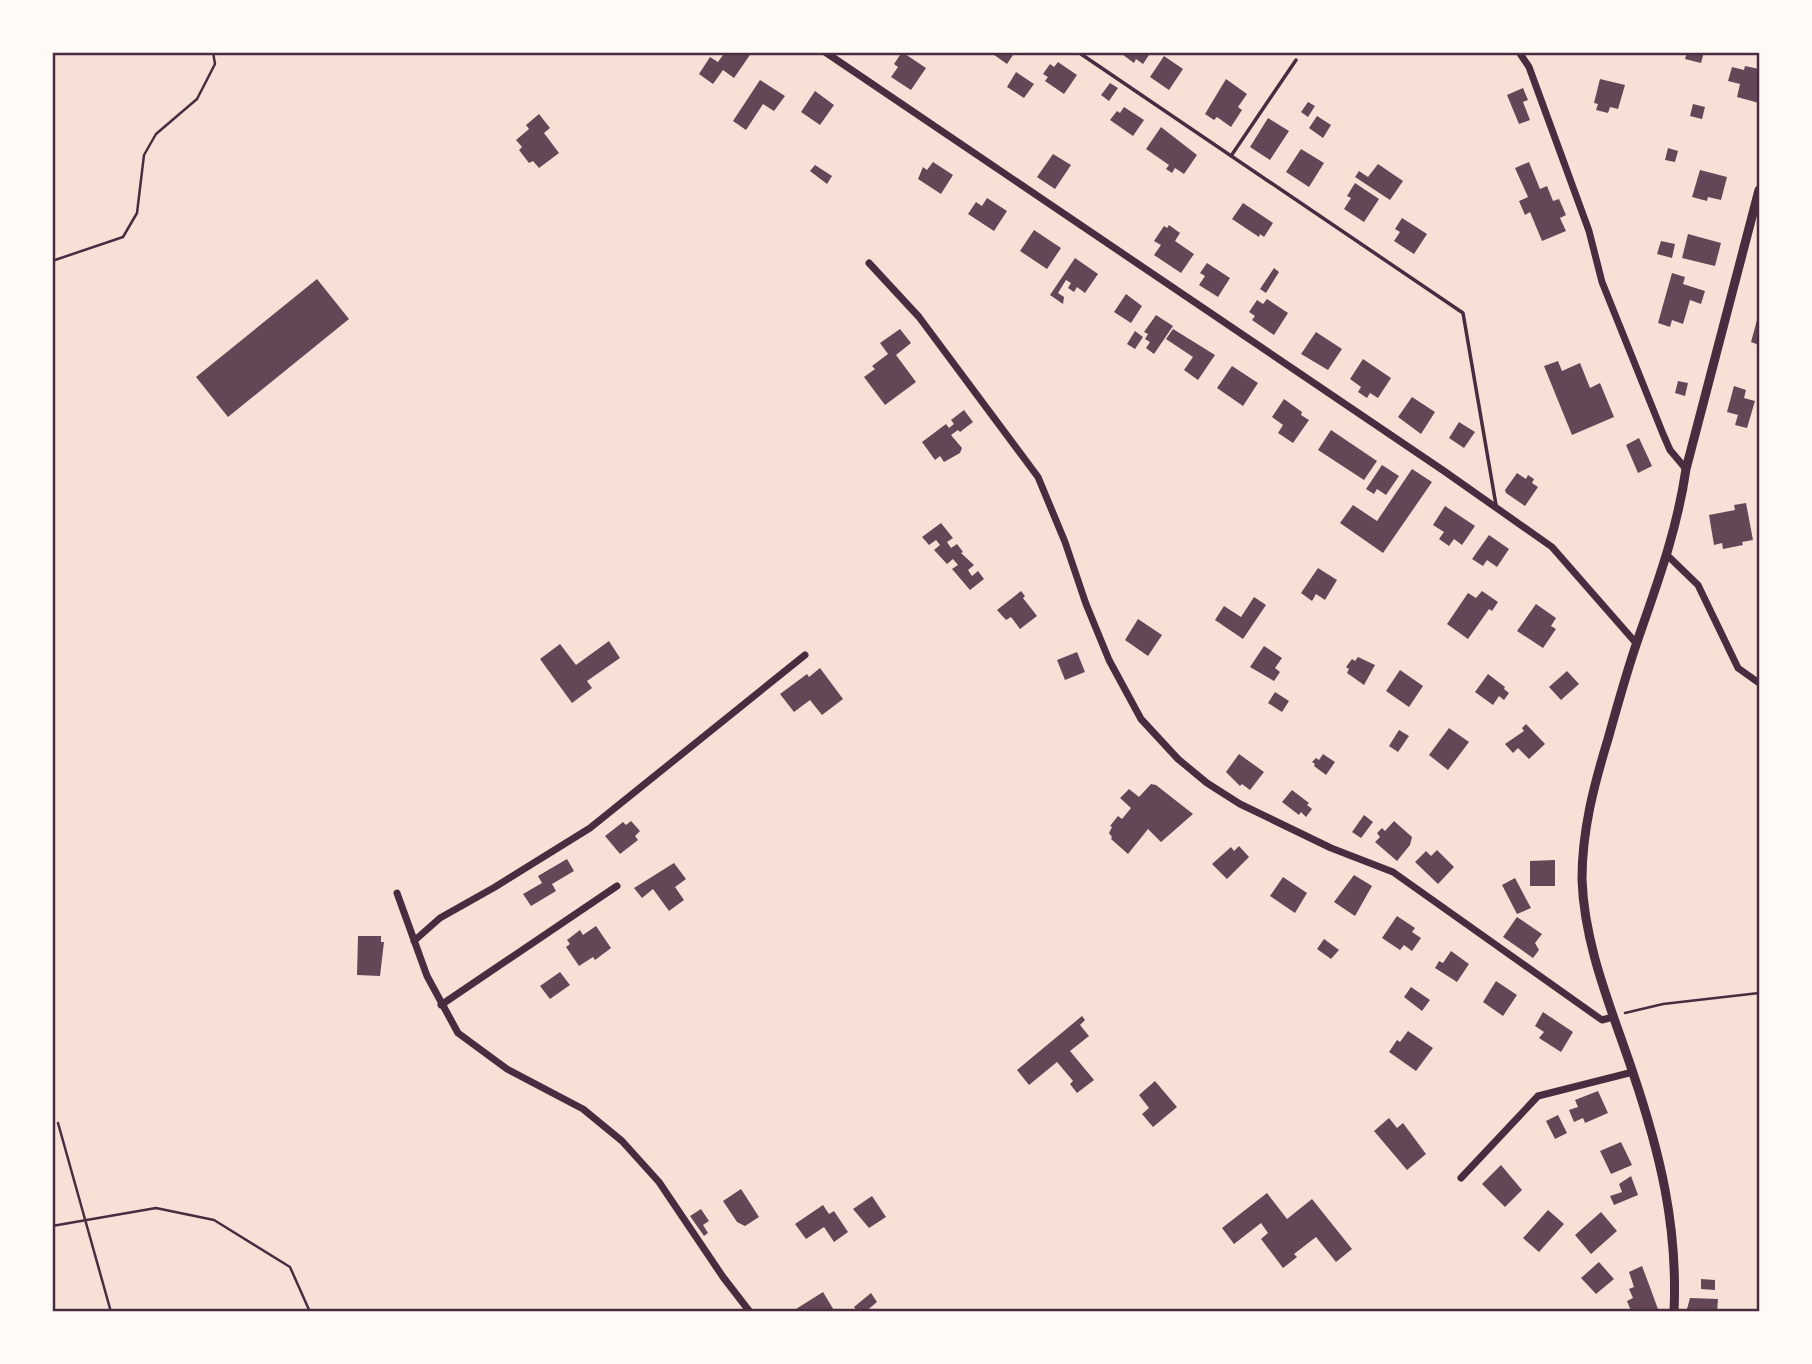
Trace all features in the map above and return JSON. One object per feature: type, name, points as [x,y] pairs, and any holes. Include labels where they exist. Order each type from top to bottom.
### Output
[{"type":"street","points":[[825,52],[1497,507],[1552,547],[1636,643]]},
{"type":"street","points":[[1519,52],[1529,67],[1569,173],[1590,231],[1602,282],[1616,318],[1670,450],[1686,469]]},
{"type":"street","points":[[1675,1311],[1674,1242],[1668,1196],[1633,1072],[1590,940],[1582,880],[1583,840],[1593,789],[1636,643],[1668,556],[1681,504],[1686,469],[1759,190]]},
{"type":"street","points":[[869,263],[919,317],[1038,477],[1109,660],[1141,719],[1178,759],[1207,783],[1240,804],[1331,848],[1393,872],[1602,1020],[1613,1017]]},
{"type":"street","points":[[1668,556],[1698,585],[1738,668],[1759,683]]},
{"type":"street","points":[[414,941],[440,918],[590,828],[805,655]]},
{"type":"street","points":[[441,1005],[617,886]]},
{"type":"street","points":[[397,893],[441,1005],[458,1033],[507,1069],[583,1109],[622,1141],[659,1182],[723,1277],[750,1311]]},
{"type":"street","points":[[1461,1178],[1538,1096],[1633,1072]]},
{"type":"lane","points":[[1078,52],[1463,313],[1497,507]]},
{"type":"lane","points":[[1231,156],[1296,60]]},
{"type":"path","points":[[52,261],[123,237],[137,213],[144,155],[156,134],[197,99],[215,64],[213,52]]},
{"type":"path","points":[[1613,1017],[1663,1004],[1759,993]]},
{"type":"path","points":[[58,1123],[111,1311]]},
{"type":"path","points":[[52,1226],[156,1208],[214,1220],[290,1267],[310,1311]]},
{"type":"building","points":[[725,52],[752,52],[734,78],[723,70],[713,84],[699,74],[710,57],[718,62]]},
{"type":"building","points":[[902,52],[926,68],[911,90],[891,77],[898,67],[894,64]]},
{"type":"building","points":[[990,52],[1015,52],[1007,64]]},
{"type":"building","points":[[1119,52],[1151,52],[1143,64],[1136,59],[1134,63]]},
{"type":"building","points":[[1687,52],[1704,52],[1701,63],[1685,59]]},
{"type":"building","points":[[1164,56],[1183,69],[1169,90],[1150,77]]},
{"type":"building","points":[[1058,62],[1077,75],[1064,94],[1045,81],[1048,77],[1043,74],[1050,64],[1054,67]]},
{"type":"building","points":[[1745,66],[1759,69],[1759,103],[1737,97],[1740,84],[1728,81],[1732,67],[1744,70]]},
{"type":"building","points":[[1016,72],[1034,84],[1024,98],[1007,87]]},
{"type":"building","points":[[1226,79],[1247,94],[1238,107],[1242,110],[1231,127],[1217,117],[1214,120],[1205,114]]},
{"type":"building","points":[[1600,79],[1625,85],[1618,109],[1610,107],[1608,113],[1596,110],[1598,104],[1594,103]]},
{"type":"building","points":[[760,80],[785,96],[774,111],[763,104],[746,130],[733,121]]},
{"type":"building","points":[[1110,83],[1118,88],[1109,101],[1101,95]]},
{"type":"building","points":[[1523,88],[1528,100],[1523,102],[1530,120],[1519,124],[1507,95]]},
{"type":"building","points":[[815,91],[834,105],[820,125],[801,112]]},
{"type":"building","points":[[1308,102],[1315,106],[1308,117],[1301,112]]},
{"type":"building","points":[[1693,104],[1705,107],[1702,119],[1690,116]]},
{"type":"building","points":[[1124,107],[1144,120],[1133,136],[1110,120]]},
{"type":"building","points":[[539,114],[550,128],[544,133],[559,153],[539,168],[533,161],[529,163],[519,150],[522,147],[516,140],[529,129],[526,125]]},
{"type":"building","points":[[1317,116],[1331,125],[1323,138],[1309,128]]},
{"type":"building","points":[[1268,118],[1289,131],[1270,160],[1250,147]]},
{"type":"building","points":[[1161,127],[1197,155],[1184,174],[1175,168],[1172,173],[1166,169],[1169,165],[1146,149]]},
{"type":"building","points":[[1668,148],[1678,151],[1675,162],[1665,160]]},
{"type":"building","points":[[1301,149],[1324,163],[1309,187],[1286,172]]},
{"type":"building","points":[[1053,154],[1071,165],[1055,189],[1037,177]]},
{"type":"building","points":[[933,162],[953,175],[941,194],[918,179],[923,167],[927,170]]},
{"type":"building","points":[[1529,162],[1540,189],[1547,186],[1553,201],[1559,199],[1566,215],[1560,218],[1566,231],[1542,241],[1530,212],[1525,215],[1519,201],[1528,197],[1515,168]]},
{"type":"building","points":[[1378,164],[1403,181],[1390,200],[1355,177],[1359,171],[1368,177]]},
{"type":"building","points":[[815,165],[832,176],[827,184],[810,171]]},
{"type":"building","points":[[1700,170],[1727,177],[1721,200],[1708,197],[1707,201],[1692,197]]},
{"type":"building","points":[[1355,183],[1379,199],[1364,222],[1344,209],[1351,198],[1347,196]]},
{"type":"building","points":[[987,198],[1007,211],[994,231],[968,214],[976,202],[982,206]]},
{"type":"building","points":[[1243,203],[1273,223],[1264,237],[1260,234],[1259,237],[1232,219]]},
{"type":"building","points":[[1402,218],[1427,234],[1414,254],[1394,241],[1400,232],[1395,229]]},
{"type":"building","points":[[1169,225],[1180,233],[1175,241],[1194,254],[1181,273],[1154,255],[1161,245],[1154,241],[1164,226],[1167,228]]},
{"type":"building","points":[[1034,230],[1061,248],[1047,269],[1020,251]]},
{"type":"building","points":[[1688,234],[1721,243],[1715,266],[1682,258]]},
{"type":"building","points":[[1661,241],[1675,244],[1672,258],[1657,254]]},
{"type":"building","points":[[1075,258],[1098,274],[1085,293],[1077,287],[1074,292],[1068,288],[1071,283],[1066,280],[1058,293],[1064,297],[1063,304],[1050,295]]},
{"type":"building","points":[[1207,263],[1230,278],[1218,297],[1199,285],[1205,276],[1200,273]]},
{"type":"building","points":[[1274,268],[1279,272],[1266,293],[1260,289]]},
{"type":"building","points":[[1672,273],[1685,277],[1683,284],[1705,291],[1701,304],[1690,300],[1683,324],[1672,320],[1670,327],[1658,323]]},
{"type":"building","points":[[317,279],[349,319],[228,417],[196,377]]},
{"type":"building","points":[[1126,294],[1142,306],[1131,323],[1114,312]]},
{"type":"building","points":[[1267,299],[1288,313],[1274,335],[1252,320],[1255,316],[1249,312],[1257,300],[1263,304]]},
{"type":"building","points":[[1156,315],[1173,326],[1154,354],[1146,348],[1150,342],[1145,339],[1148,334],[1144,332]]},
{"type":"building","points":[[1757,320],[1759,321],[1759,345],[1751,342]]},
{"type":"building","points":[[900,329],[911,343],[896,355],[916,382],[885,405],[864,377],[875,369],[872,366],[888,354],[880,343]]},
{"type":"building","points":[[1173,329],[1215,355],[1198,380],[1184,370],[1193,357],[1166,339]]},
{"type":"building","points":[[1135,331],[1143,337],[1135,349],[1127,344]]},
{"type":"building","points":[[1316,332],[1342,349],[1328,370],[1301,354]]},
{"type":"building","points":[[1363,359],[1391,378],[1378,398],[1370,393],[1367,398],[1358,392],[1361,387],[1350,379]]},
{"type":"building","points":[[1558,361],[1562,371],[1580,363],[1590,388],[1600,383],[1614,417],[1572,435],[1544,366]]},
{"type":"building","points":[[1232,366],[1258,383],[1243,406],[1217,388]]},
{"type":"building","points":[[1678,381],[1688,383],[1685,396],[1675,393]]},
{"type":"building","points":[[1734,386],[1746,390],[1744,398],[1755,401],[1747,428],[1735,425],[1738,415],[1727,412]]},
{"type":"building","points":[[1412,397],[1435,412],[1421,434],[1398,417]]},
{"type":"building","points":[[1284,399],[1309,420],[1293,443],[1278,433],[1283,425],[1272,417]]},
{"type":"building","points":[[964,410],[973,422],[951,435],[962,448],[960,453],[944,462],[940,456],[935,460],[922,442],[946,424],[949,428],[954,424],[951,420]]},
{"type":"building","points":[[1459,422],[1475,432],[1464,448],[1449,438]]},
{"type":"building","points":[[1331,430],[1377,461],[1364,480],[1318,450]]},
{"type":"building","points":[[1639,438],[1652,466],[1638,473],[1626,445]]},
{"type":"building","points":[[1382,465],[1399,476],[1386,495],[1377,489],[1374,494],[1366,489]]},
{"type":"building","points":[[1412,469],[1432,482],[1383,553],[1340,523],[1353,505],[1377,521]]},
{"type":"building","points":[[1517,473],[1526,479],[1528,475],[1534,479],[1532,483],[1538,487],[1525,506],[1505,490]]},
{"type":"building","points":[[1746,503],[1753,540],[1723,549],[1722,543],[1714,545],[1709,515],[1735,510],[1734,505]]},
{"type":"building","points":[[1445,506],[1475,526],[1462,545],[1454,539],[1449,546],[1439,539],[1444,532],[1433,525]]},
{"type":"building","points":[[941,523],[953,538],[947,542],[951,548],[957,544],[963,552],[961,553],[974,565],[968,570],[972,576],[978,571],[984,579],[970,590],[952,569],[958,565],[953,559],[947,564],[934,550],[940,545],[936,540],[929,545],[922,537]]},
{"type":"building","points":[[1489,535],[1509,549],[1497,567],[1487,560],[1483,566],[1472,559]]},
{"type":"building","points":[[1318,568],[1337,580],[1325,600],[1316,594],[1312,601],[1301,593]]},
{"type":"building","points":[[1021,591],[1037,616],[1020,629],[1011,617],[1006,620],[997,610]]},
{"type":"building","points":[[1482,591],[1498,602],[1492,611],[1489,609],[1468,639],[1447,624],[1468,593],[1476,598]]},
{"type":"building","points":[[1254,597],[1266,605],[1243,639],[1215,620],[1224,606],[1241,617]]},
{"type":"building","points":[[1536,604],[1556,618],[1551,626],[1556,629],[1543,648],[1517,631]]},
{"type":"building","points":[[1138,619],[1162,635],[1148,656],[1125,640]]},
{"type":"building","points":[[609,641],[620,658],[587,681],[592,688],[572,703],[540,659],[560,644],[576,665]]},
{"type":"building","points":[[1264,646],[1282,658],[1275,668],[1280,672],[1274,681],[1250,667]]},
{"type":"building","points":[[1077,652],[1085,672],[1065,680],[1057,660]]},
{"type":"building","points":[[1358,657],[1375,665],[1364,685],[1347,673],[1349,669],[1346,667],[1352,659],[1355,661]]},
{"type":"building","points":[[820,668],[843,699],[822,715],[810,700],[794,712],[780,694]]},
{"type":"building","points":[[1400,670],[1423,686],[1409,707],[1386,691]]},
{"type":"building","points":[[1567,671],[1579,684],[1561,700],[1549,687]]},
{"type":"building","points":[[1488,674],[1509,693],[1504,700],[1499,696],[1493,705],[1475,692]]},
{"type":"building","points":[[1275,692],[1289,701],[1282,712],[1268,703]]},
{"type":"building","points":[[1526,724],[1545,744],[1529,759],[1518,748],[1513,753],[1505,744],[1524,731],[1522,728]]},
{"type":"building","points":[[1449,728],[1469,742],[1448,770],[1429,755]]},
{"type":"building","points":[[1399,730],[1409,736],[1398,752],[1389,746]]},
{"type":"building","points":[[1239,754],[1264,772],[1250,790],[1242,784],[1240,786],[1226,772]]},
{"type":"building","points":[[1323,754],[1335,762],[1326,775],[1312,762],[1316,758],[1319,760]]},
{"type":"building","points":[[1151,784],[1193,814],[1161,842],[1148,829],[1128,854],[1111,839],[1110,826],[1118,816],[1122,819],[1131,808],[1120,798],[1129,789],[1139,797]]},
{"type":"building","points":[[1292,790],[1309,803],[1307,805],[1312,809],[1306,817],[1282,802]]},
{"type":"building","points":[[1364,815],[1373,822],[1361,838],[1352,832]]},
{"type":"building","points":[[631,821],[640,831],[635,836],[638,840],[620,854],[605,836],[623,822],[626,825]]},
{"type":"building","points":[[1394,821],[1412,837],[1410,845],[1397,861],[1375,842],[1380,837],[1377,833],[1382,828],[1385,831]]},
{"type":"building","points":[[1239,846],[1249,857],[1227,879],[1212,864],[1231,847],[1234,851]]},
{"type":"building","points":[[1437,850],[1454,867],[1438,884],[1415,862],[1426,851],[1431,856]]},
{"type":"building","points":[[567,859],[574,871],[552,884],[556,891],[531,906],[523,894],[542,883],[538,876]]},
{"type":"building","points":[[1555,860],[1555,886],[1530,886],[1530,861]]},
{"type":"building","points":[[674,863],[686,879],[675,887],[684,900],[669,911],[653,889],[642,898],[634,888]]},
{"type":"building","points":[[1354,875],[1372,886],[1355,916],[1334,902]]},
{"type":"building","points":[[1283,877],[1307,893],[1295,913],[1270,896]]},
{"type":"building","points":[[1515,878],[1531,908],[1517,914],[1502,885]]},
{"type":"building","points":[[1397,916],[1415,928],[1412,932],[1421,938],[1412,951],[1404,945],[1400,950],[1382,938]]},
{"type":"building","points":[[1517,917],[1542,934],[1535,943],[1539,950],[1533,958],[1503,937]]},
{"type":"building","points":[[596,926],[611,948],[595,960],[593,957],[579,966],[566,947],[570,944],[567,940],[580,930],[583,935]]},
{"type":"building","points":[[358,936],[381,936],[381,942],[384,942],[380,976],[357,975]]},
{"type":"building","points":[[1324,939],[1339,950],[1331,959],[1317,949]]},
{"type":"building","points":[[1451,951],[1469,964],[1457,982],[1435,968],[1439,961],[1443,963]]},
{"type":"building","points":[[560,972],[570,985],[550,999],[540,986]]},
{"type":"building","points":[[1496,981],[1517,995],[1503,1016],[1483,1002]]},
{"type":"building","points":[[1411,987],[1430,1000],[1422,1011],[1404,997]]},
{"type":"building","points":[[1543,1012],[1573,1032],[1561,1052],[1539,1038],[1544,1032],[1535,1026]]},
{"type":"building","points":[[1082,1016],[1085,1020],[1080,1025],[1089,1036],[1070,1051],[1094,1080],[1077,1093],[1070,1084],[1073,1081],[1057,1062],[1029,1085],[1017,1070]]},
{"type":"building","points":[[1408,1031],[1433,1048],[1416,1071],[1389,1052],[1397,1040],[1400,1042]]},
{"type":"building","points":[[1155,1081],[1177,1107],[1153,1127],[1142,1114],[1149,1108],[1139,1095]]},
{"type":"building","points":[[1598,1091],[1608,1113],[1585,1123],[1583,1118],[1574,1122],[1569,1110],[1578,1107],[1575,1100]]},
{"type":"building","points":[[1558,1115],[1567,1133],[1555,1139],[1546,1121]]},
{"type":"building","points":[[1389,1118],[1397,1128],[1403,1123],[1426,1154],[1407,1170],[1374,1131]]},
{"type":"building","points":[[1621,1142],[1632,1165],[1611,1174],[1600,1151]]},
{"type":"building","points":[[1501,1165],[1522,1190],[1505,1207],[1482,1184]]},
{"type":"building","points":[[1631,1176],[1638,1195],[1614,1205],[1610,1196],[1622,1192],[1619,1184]]},
{"type":"building","points":[[741,1189],[759,1217],[745,1226],[737,1222],[723,1201]]},
{"type":"building","points":[[1267,1193],[1287,1219],[1312,1199],[1352,1249],[1336,1262],[1316,1237],[1294,1254],[1297,1257],[1283,1268],[1261,1239],[1268,1233],[1261,1223],[1234,1244],[1222,1228]]},
{"type":"building","points":[[872,1196],[886,1217],[869,1228],[853,1209]]},
{"type":"building","points":[[823,1205],[829,1214],[834,1211],[848,1232],[834,1242],[824,1227],[806,1239],[795,1224]]},
{"type":"building","points":[[701,1209],[709,1221],[703,1225],[708,1233],[704,1236],[690,1216]]},
{"type":"building","points":[[1548,1210],[1564,1224],[1539,1252],[1523,1238]]},
{"type":"building","points":[[1601,1212],[1617,1231],[1591,1254],[1575,1235]]},
{"type":"building","points":[[1599,1262],[1614,1279],[1596,1294],[1581,1278]]},
{"type":"building","points":[[1642,1266],[1659,1312],[1631,1311],[1627,1301],[1633,1298],[1629,1289],[1634,1287],[1629,1272]]},
{"type":"building","points":[[1701,1279],[1715,1280],[1715,1290],[1701,1289]]},
{"type":"building","points":[[823,1292],[835,1312],[797,1312],[796,1309]]},
{"type":"building","points":[[871,1293],[877,1302],[865,1312],[858,1312],[854,1307]]},
{"type":"building","points":[[1690,1298],[1718,1299],[1717,1312],[1689,1312],[1687,1309]]}]
